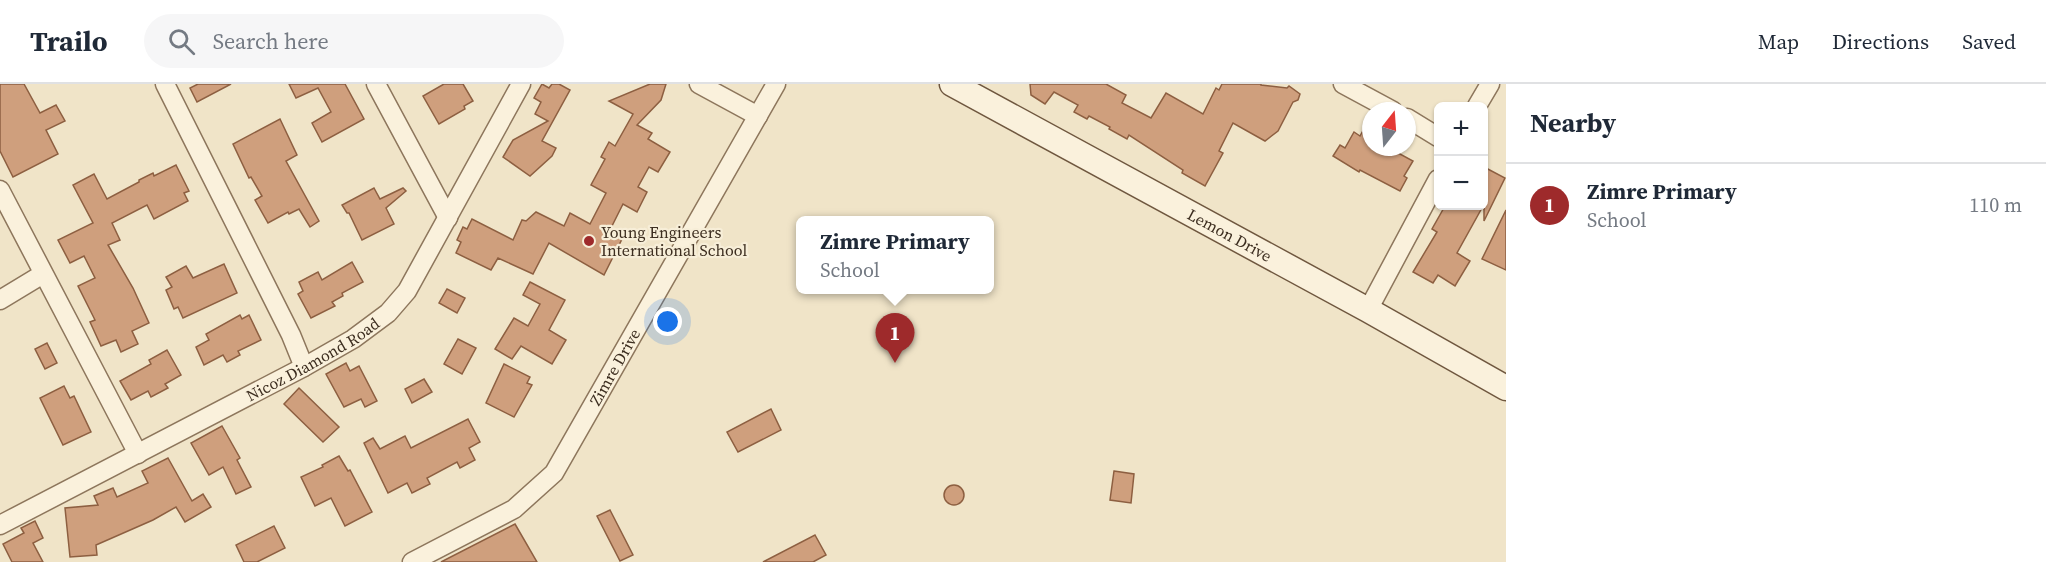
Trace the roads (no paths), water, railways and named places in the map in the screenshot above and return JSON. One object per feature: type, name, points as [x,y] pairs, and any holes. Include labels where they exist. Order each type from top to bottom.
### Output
[{"type":"street","points":[[165,84],[291,335],[304,368]]},
{"type":"street","points":[[376,84],[448,218]]},
{"type":"street","name":"Nicoz Diamond Road","points":[[0,525],[304,368],[353,339],[388,313],[407,291],[521,84]]},
{"type":"street","points":[[699,84],[758,116]]},
{"type":"street","name":"Zimre Drive","points":[[412,562],[514,509],[554,473],[776,84]]},
{"type":"street","name":"Lemon Drive","points":[[952,84],[1505,386]]},
{"type":"street","points":[[1343,84],[1376,102]]},
{"type":"street","points":[[1480,102],[1490,84]]},
{"type":"street","points":[[1416,124],[1434,135]]},
{"type":"street","points":[[1368,310],[1434,186]]},
{"type":"street","points":[[0,190],[138,454]]},
{"type":"street","points":[[0,300],[43,274]]},
{"type":"place","name":"Young Engineers International School","points":[[589,241]]},
{"type":"place","name":"Zimre Primary","points":[[895,363]]}]
